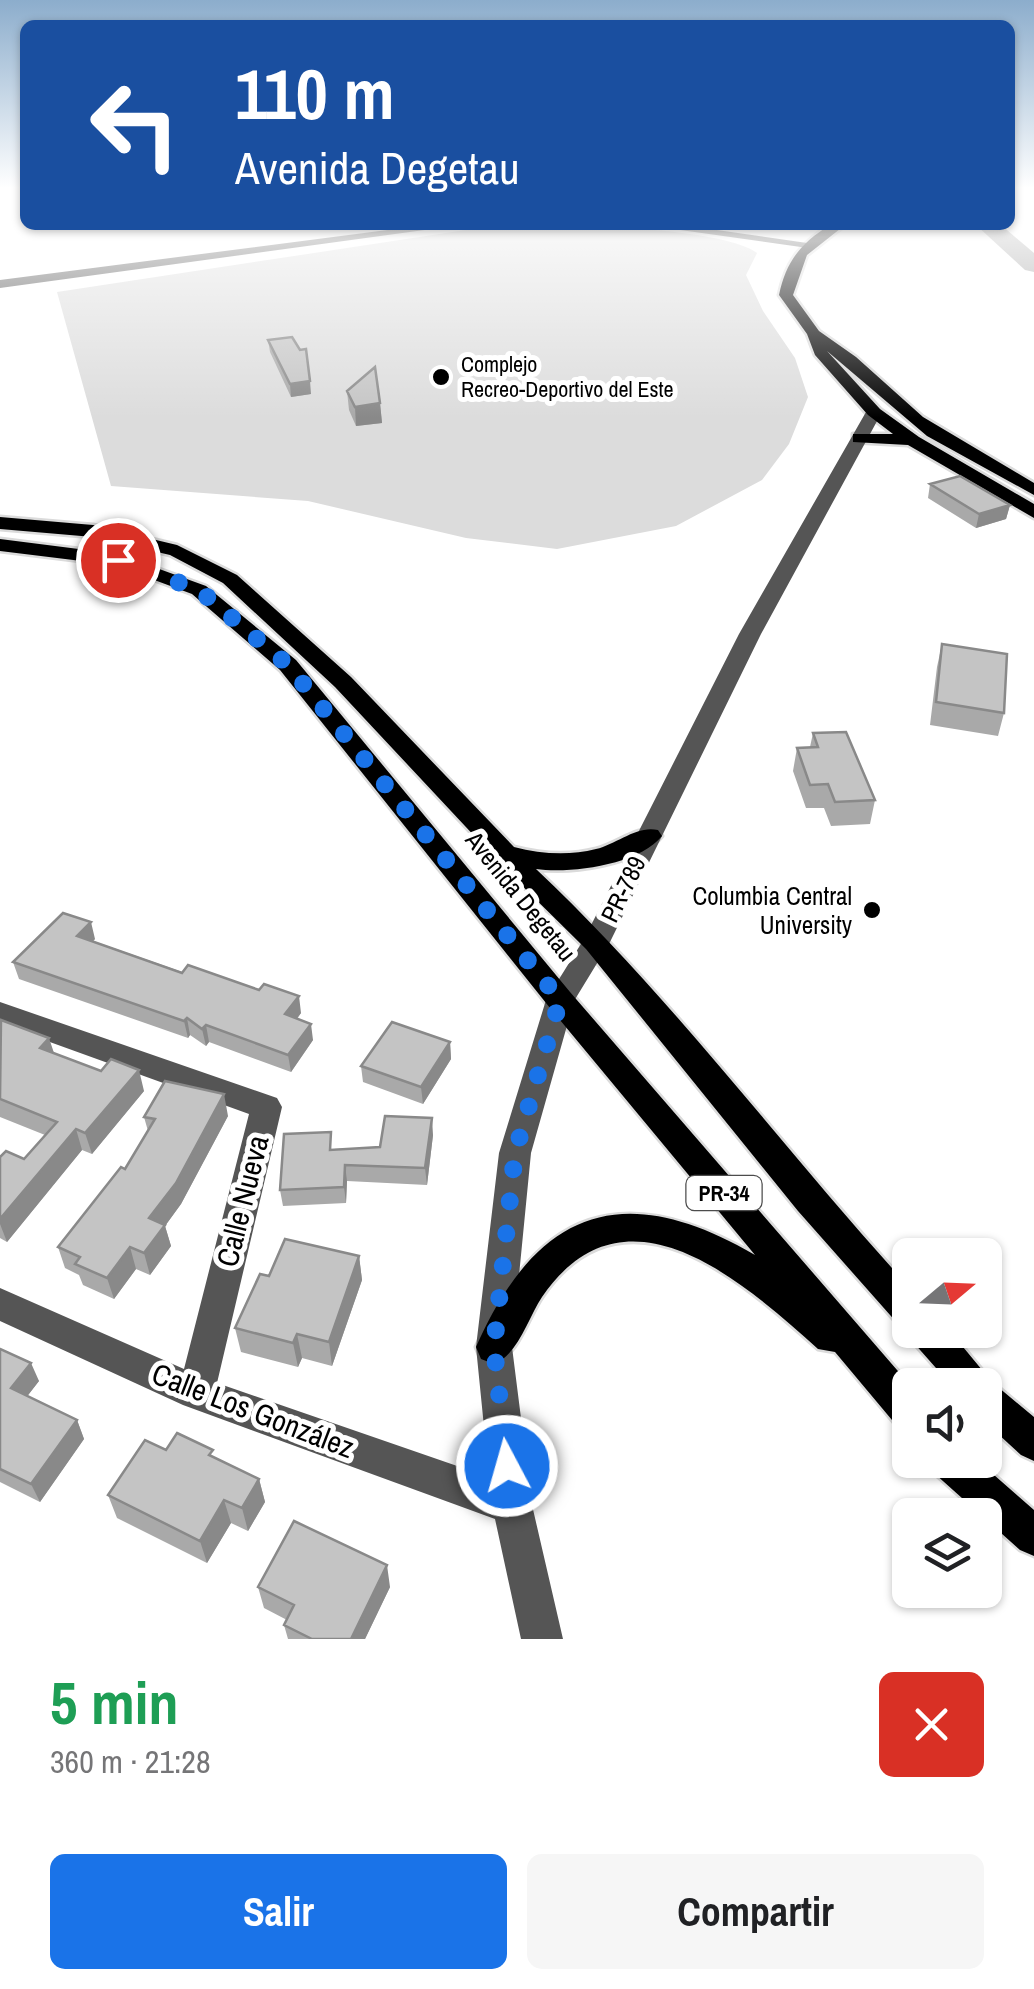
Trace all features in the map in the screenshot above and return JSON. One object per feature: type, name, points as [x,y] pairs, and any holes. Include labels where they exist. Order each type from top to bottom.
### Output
[{"type":"main road","points":[[794,264],[786,295],[814,334],[820,352],[874,412],[913,441],[1034,512]]},
{"type":"main road","points":[[814,334],[845,351],[902,409],[931,431],[1034,492]]},
{"type":"main road","points":[[858,364],[860,377],[877,400],[874,412]]},
{"type":"main road","points":[[874,412],[906,424],[1034,492]]},
{"type":"main road","points":[[858,438],[913,441]]},
{"type":"main road","name":"Avenida Degetau","points":[[0,524],[110,535],[177,551],[230,579],[343,682],[505,854],[596,942],[810,1201],[892,1293]]},
{"type":"main road","name":"Avenida Degetau","points":[[0,545],[118,560],[199,590],[288,665],[560,1000],[892,1392]]},
{"type":"main road","points":[[505,854],[557,864],[585,864],[649,836]]},
{"type":"main road","points":[[494,1347],[528,1285],[577,1238],[610,1227],[662,1231],[746,1268],[892,1394]]},
{"type":"main road","points":[[942,1348],[960,1368]]},
{"type":"main road","points":[[1002,1412],[1034,1442]]},
{"type":"main road","points":[[968,1478],[1034,1536]]},
{"type":"street","points":[[0,295],[179,264]]},
{"type":"street","points":[[0,284],[119,273]]},
{"type":"street","name":"PR-789","points":[[542,1639],[512,1505],[494,1347],[515,1153],[560,1000],[596,942],[750,634],[874,412]]},
{"type":"street","name":"Calle Nueva","points":[[0,1013],[266,1108],[196,1394]]},
{"type":"street","name":"Calle Los González","points":[[0,1304],[196,1394],[512,1505]]},
{"type":"shaded area","name":"Complejo Recreo-Deportivo del Este","points":[[238,264],[751,264],[746,275],[763,311],[795,358],[808,397],[789,444],[762,480],[676,526],[557,549],[466,538],[308,501],[111,486],[57,292]]},
{"type":"building","points":[[292,337],[300,350],[306,349],[310,381],[290,384],[268,340]]},
{"type":"building","points":[[375,367],[380,403],[355,407],[347,391]]},
{"type":"building","points":[[960,476],[1010,505],[979,514],[930,484]]},
{"type":"building","points":[[942,644],[1007,654],[1004,713],[936,702]]},
{"type":"building","points":[[846,732],[875,800],[835,802],[828,784],[810,785],[797,748],[818,747],[813,733]]},
{"type":"building","points":[[63,913],[91,922],[77,936],[182,973],[188,965],[259,990],[264,984],[299,996],[285,1014],[311,1024],[288,1055],[13,962]]},
{"type":"building","points":[[1,1020],[49,1038],[40,1048],[101,1071],[111,1059],[139,1070],[85,1133],[76,1129],[0,1219],[0,1157],[6,1151],[24,1159],[57,1122],[0,1099]]},
{"type":"building","points":[[392,1022],[450,1042],[421,1087],[361,1066]]},
{"type":"building","points":[[165,1081],[224,1094],[176,1183],[149,1218],[165,1225],[144,1253],[130,1247],[107,1278],[75,1264],[80,1257],[58,1247],[121,1167],[125,1169],[155,1119],[144,1117]]},
{"type":"building","points":[[385,1116],[432,1118],[425,1168],[345,1165],[344,1187],[280,1190],[284,1134],[331,1132],[330,1150],[380,1147]]},
{"type":"building","points":[[285,1239],[359,1256],[329,1342],[297,1334],[293,1343],[235,1328],[260,1274],[269,1276]]},
{"type":"building","points":[[0,1349],[31,1363],[11,1388],[77,1420],[31,1484],[0,1469]]},
{"type":"building","points":[[177,1433],[213,1450],[209,1455],[259,1479],[242,1508],[224,1500],[200,1541],[108,1495],[145,1440],[166,1450]]},
{"type":"building","points":[[294,1521],[387,1565],[351,1639],[312,1639],[284,1625],[294,1605],[258,1587]]},
{"type":"place","name":"Complejo Recreo-Deportivo del Este","points":[[441,377]]},
{"type":"place","name":"Columbia Central University","points":[[872,910]]},
{"type":"route","points":[[118,560],[199,590],[288,665],[560,1000],[515,1153],[494,1347],[507,1466]]}]
